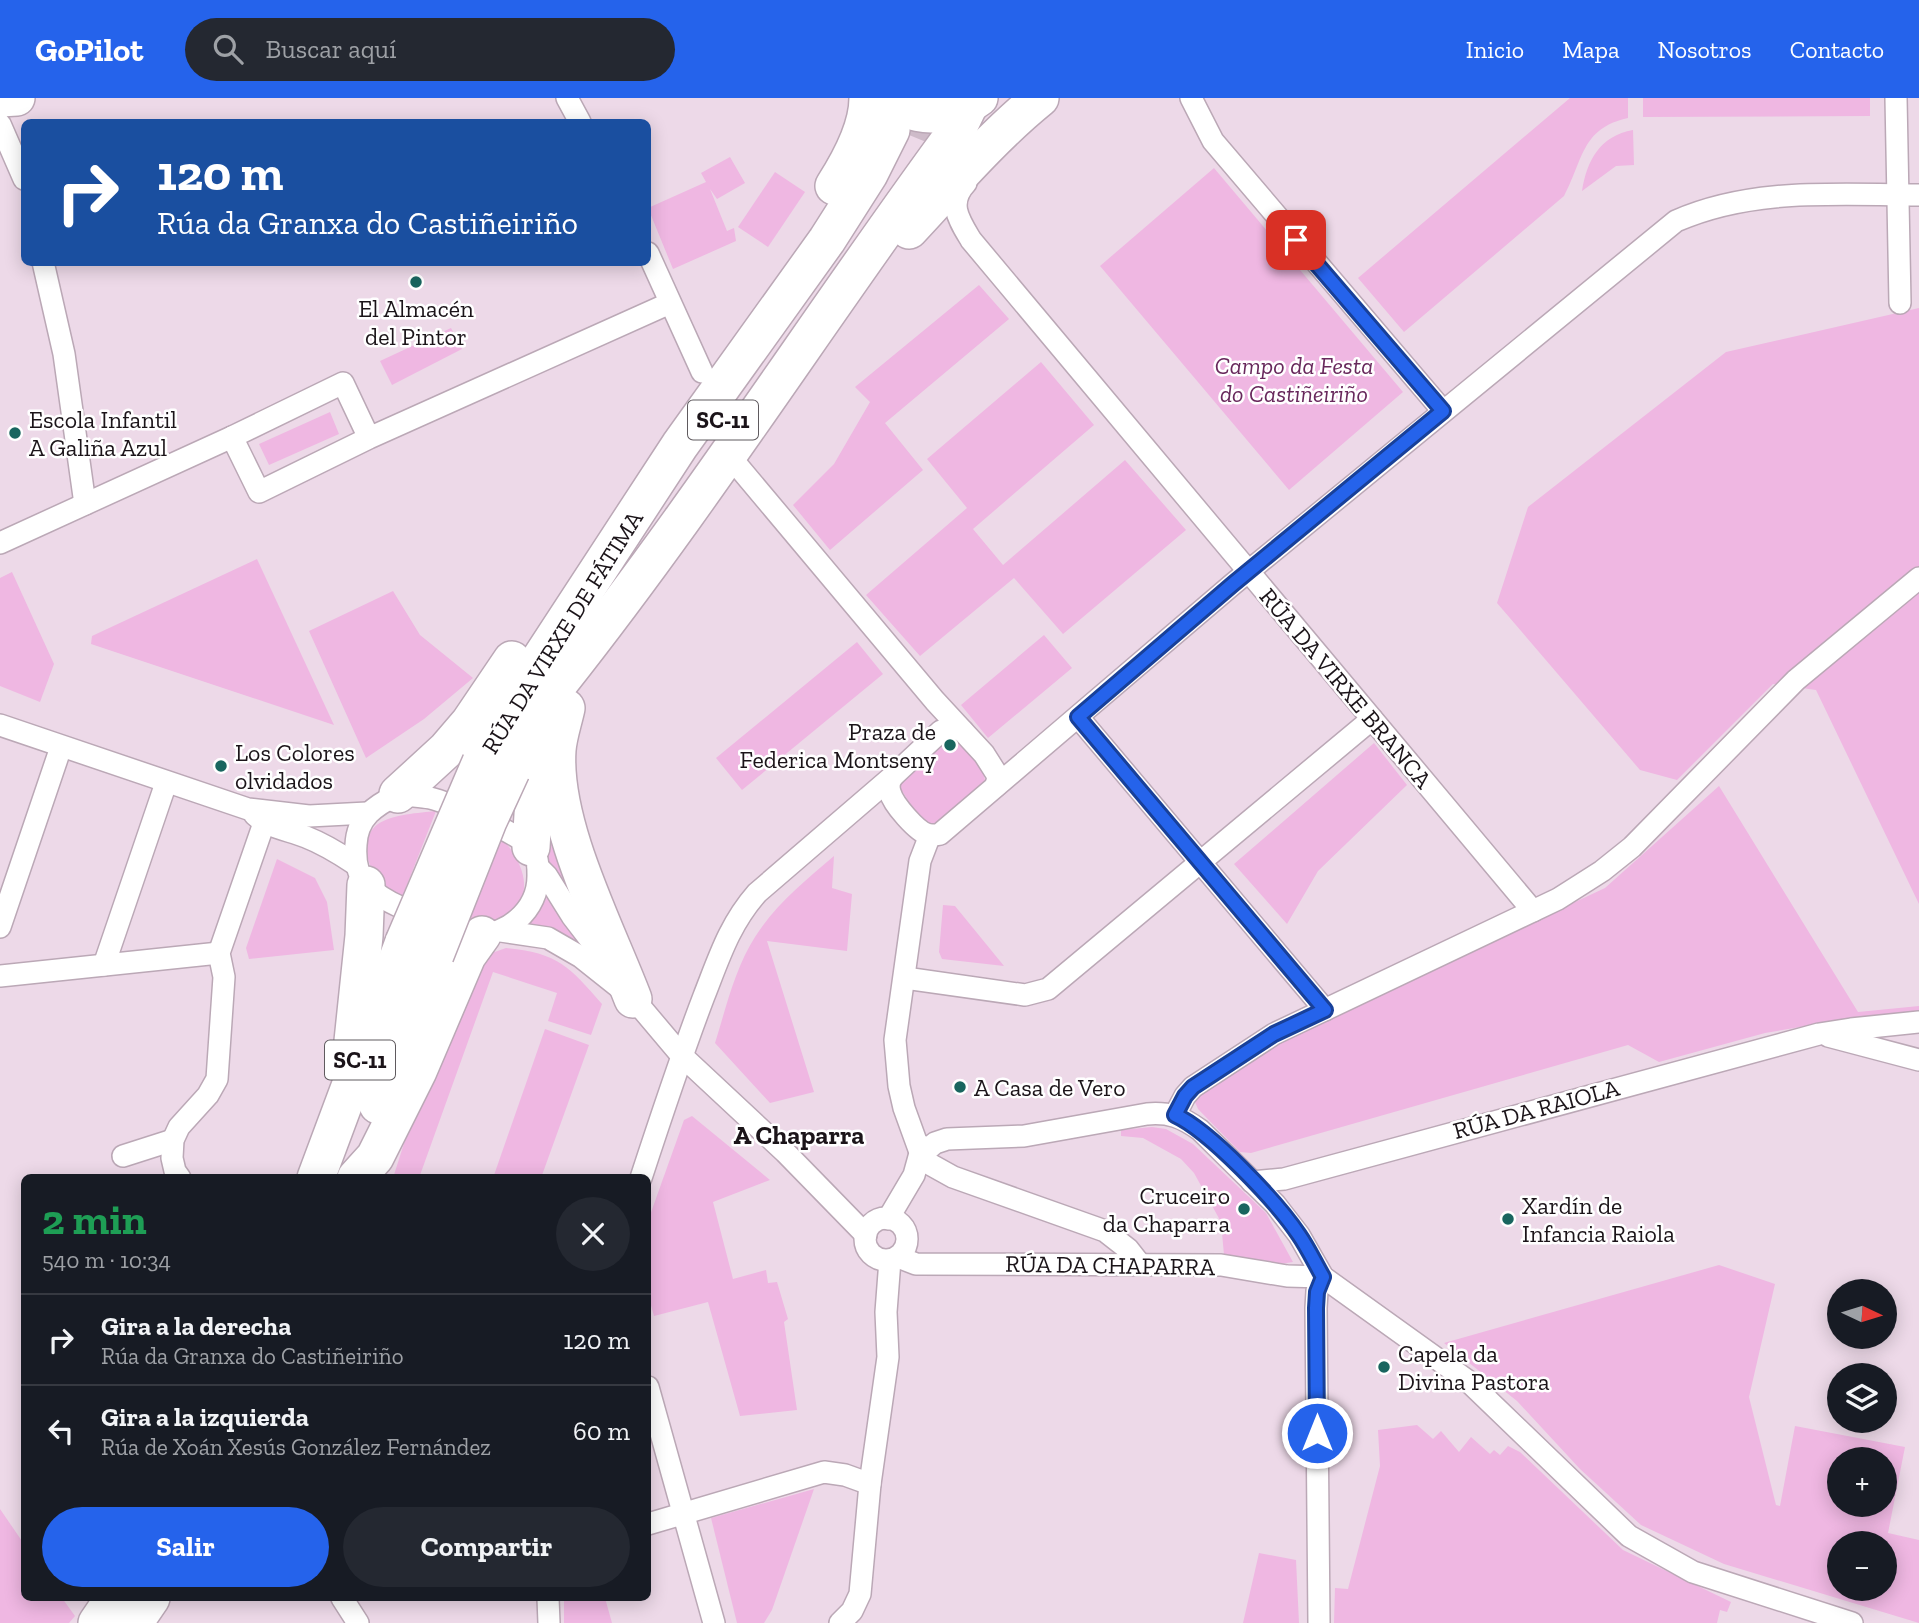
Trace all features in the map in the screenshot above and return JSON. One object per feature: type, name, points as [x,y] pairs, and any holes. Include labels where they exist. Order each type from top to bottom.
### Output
[{"type":"highway","points":[[398,794],[446,750],[470,722],[581,562],[641,460],[813,220],[847,165],[868,111],[868,98]]},
{"type":"highway","points":[[822,322],[963,169],[1040,98]]},
{"type":"highway","points":[[822,322],[974,102]]},
{"type":"highway","name":"RÚA DA VIRXE DE FÁTIMA","points":[[317,1174],[348,1092],[419,949],[488,821],[496,767],[542,703],[680,445],[827,240],[869,174],[897,122]]},
{"type":"highway","name":"SC-11","points":[[542,703],[627,595],[822,322]]},
{"type":"highway","points":[[534,857],[534,799],[546,745],[542,703],[581,562]]},
{"type":"highway","points":[[542,703],[557,750],[560,797],[580,867],[633,999]]},
{"type":"highway","points":[[348,1092],[364,936],[361,875]]},
{"type":"highway","points":[[360,1174],[375,1157],[393,1122],[467,956],[492,933]]},
{"type":"highway","name":"RÚA DA VIRXE DE FÁTIMA","points":[[351,1174],[419,949]]},
{"type":"highway","points":[[111,1616],[144,1601]]},
{"type":"main road","points":[[897,122],[907,111],[936,115],[953,113],[974,102]]},
{"type":"street","points":[[21,168],[5,112],[9,107],[29,98]]},
{"type":"street","points":[[567,98],[578,119]]},
{"type":"street","name":"RÚA DA VIRXE BRANCA","points":[[971,240],[955,211],[955,200],[962,186],[1041,111],[1048,98]]},
{"type":"street","points":[[1191,98],[1213,141],[1443,411]]},
{"type":"street","points":[[1896,98],[1908,195],[1900,303]]},
{"type":"street","points":[[885,786],[895,802],[923,832],[940,834],[995,777],[1030,759],[1249,571],[1676,221],[1704,209],[1731,202],[1784,195],[1908,195]]},
{"type":"street","name":"RÚA DA VIRXE BRANCA","points":[[906,232],[934,217],[948,219],[971,240],[1533,911]]},
{"type":"street","points":[[651,260],[702,372]]},
{"type":"street","points":[[44,266],[64,354],[85,504]]},
{"type":"street","points":[[232,436],[259,492],[369,438],[670,303]]},
{"type":"street","points":[[0,543],[343,383],[369,438]]},
{"type":"street","points":[[727,453],[942,709],[953,730],[995,777]]},
{"type":"street","points":[[1175,1115],[1193,1087],[1274,1034],[1558,899],[1602,871],[1632,847],[1796,680],[1919,578]]},
{"type":"street","points":[[1078,717],[1325,1010]]},
{"type":"street","points":[[905,978],[1026,995],[1041,993],[1372,719]]},
{"type":"street","points":[[0,725],[256,816],[319,843],[392,903],[470,933],[548,938],[581,957],[633,999]]},
{"type":"street","points":[[642,1174],[681,1055],[738,915],[757,892],[953,730]]},
{"type":"street","points":[[0,927],[61,747]]},
{"type":"street","points":[[104,965],[166,783]]},
{"type":"street","points":[[361,875],[356,842],[361,822],[367,813],[398,794],[432,799],[509,832],[534,857],[572,916],[633,999],[681,1055],[843,1209],[885,1239]]},
{"type":"street","points":[[256,816],[367,813]]},
{"type":"street","points":[[177,1174],[172,1158],[173,1140],[178,1127],[208,1095],[217,1079],[224,977],[219,953],[256,816]]},
{"type":"street","points":[[923,832],[895,1040],[899,1086],[921,1155],[926,1162],[953,1177],[1105,1231],[1128,1249],[1139,1263]]},
{"type":"street","points":[[492,933],[519,919],[531,904],[538,883],[534,857]]},
{"type":"street","points":[[0,976],[219,953]]},
{"type":"street","name":"RÚA DA RAIOLA","points":[[1252,1182],[1284,1179],[1819,1034],[1851,1028],[1919,1022]]},
{"type":"street","name":"RÚA DA RAIOLA","points":[[1819,1034],[1919,1060]]},
{"type":"street","points":[[840,1623],[852,1611],[860,1594],[870,1484],[888,1357],[885,1239],[921,1155],[935,1143],[947,1139],[1024,1136],[1162,1113],[1175,1115],[1200,1130],[1275,1204],[1299,1235],[1323,1277],[1468,1381],[1629,1536],[1693,1572],[1852,1623]]},
{"type":"street","points":[[377,1174],[393,1122]]},
{"type":"street","points":[[122,1156],[173,1140]]},
{"type":"street","name":"RÚA DA CHAPARRA","points":[[885,1239],[916,1264],[1221,1265],[1287,1276],[1323,1277]]},
{"type":"street","points":[[1319,1623],[1316,1308],[1317,1292],[1323,1277]]},
{"type":"street","points":[[651,1398],[714,1623]]},
{"type":"street","points":[[651,1523],[824,1472],[845,1475],[870,1484]]},
{"type":"street","points":[[344,1601],[358,1623]]},
{"type":"street","points":[[548,1601],[549,1623]]},
{"type":"green space","points":[[1570,98],[1628,98],[1628,118],[1601,129],[1592,138],[1564,196],[1404,332],[1358,278]]},
{"type":"green space","points":[[1643,98],[1870,98],[1870,116],[1643,117]]},
{"type":"green space","points":[[1633,130],[1634,165],[1616,166],[1582,191],[1587,169],[1597,151],[1612,138]]},
{"type":"green space","points":[[730,157],[745,183],[717,199],[710,189],[727,231],[734,228],[736,241],[673,269],[651,215],[651,207],[706,182],[701,173]]},
{"type":"green space","name":"Campo da Festa do Castiñeiriño","points":[[1214,168],[1403,392],[1289,490],[1100,266]]},
{"type":"green space","points":[[775,172],[805,192],[768,247],[738,227]]},
{"type":"green space","points":[[979,285],[1009,319],[885,423],[923,470],[830,550],[793,505],[834,464],[870,402],[855,387]]},
{"type":"green space","points":[[1919,308],[1919,904],[1816,690],[1773,684],[1677,780],[1640,770],[1497,603],[1528,507],[1726,352]]},
{"type":"green space","points":[[451,328],[462,349],[392,385],[380,361]]},
{"type":"green space","points":[[1041,362],[1094,425],[973,529],[1003,565],[1125,460],[1186,530],[1063,634],[1014,578],[920,656],[866,595],[967,508],[927,459]]},
{"type":"green space","points":[[330,412],[339,434],[269,465],[259,444]]},
{"type":"green space","points":[[257,559],[334,725],[91,644],[92,636]]},
{"type":"green space","points":[[12,572],[54,664],[40,702],[0,686],[0,578]]},
{"type":"green space","points":[[393,591],[420,635],[473,678],[424,719],[366,758],[309,631]]},
{"type":"green space","points":[[1044,635],[1072,668],[988,738],[961,705]]},
{"type":"green space","points":[[857,642],[883,674],[742,790],[716,758]]},
{"type":"green space","points":[[952,742],[964,747],[973,756],[981,767],[985,780],[979,793],[933,826],[919,818],[899,786],[904,776],[940,743]]},
{"type":"green space","points":[[1374,743],[1407,785],[1318,871],[1287,924],[1234,864]]},
{"type":"green space","points":[[1719,786],[1858,1012],[1919,1006],[1919,1012],[1829,1022],[1765,1033],[1659,1062],[1628,1045],[1251,1153],[1240,1152],[1198,1109],[1196,1095],[1279,1041],[1605,888]]},
{"type":"green space","points":[[543,804],[592,929],[550,866],[543,844]]},
{"type":"green space","points":[[436,811],[401,900],[384,886],[370,865],[367,843],[370,833],[378,824],[391,818]]},
{"type":"green space","points":[[502,838],[515,855],[523,874],[523,894],[519,904],[502,920],[464,924]]},
{"type":"green space","points":[[834,856],[832,888],[852,894],[847,951],[767,941],[814,1092],[770,1103],[715,1043],[736,975],[755,937],[781,904]]},
{"type":"green space","points":[[277,859],[315,878],[327,902],[334,950],[249,959],[246,948]]},
{"type":"green space","points":[[548,896],[593,952],[543,927],[529,925]]},
{"type":"green space","points":[[943,905],[955,906],[1004,966],[942,959],[939,952]]},
{"type":"green space","points":[[506,948],[524,950],[551,958],[571,971],[602,1004],[591,1035],[548,1021],[557,993],[493,972],[420,1174],[394,1174],[407,1134],[470,979],[489,954]]},
{"type":"green space","points":[[545,1029],[589,1045],[542,1174],[494,1174]]},
{"type":"green space","points":[[692,1116],[770,1180],[713,1202],[733,1279],[766,1270],[768,1283],[777,1282],[788,1319],[784,1322],[797,1410],[740,1416],[708,1302],[654,1316],[651,1306],[651,1212],[684,1120]]},
{"type":"green space","points":[[1152,1127],[1166,1129],[1193,1144],[1266,1213],[1293,1262],[1280,1264],[1224,1255],[1221,1222],[1194,1173],[1181,1159],[1143,1138],[1121,1136],[1121,1130]]},
{"type":"green space","points":[[1719,1265],[1775,1284],[1749,1397],[1776,1505],[1780,1506],[1795,1426],[1905,1447],[1897,1487],[1897,1447],[1827,1447],[1827,1517],[1891,1517],[1888,1531],[1827,1531],[1827,1595],[1724,1564],[1641,1525],[1580,1469],[1517,1401],[1444,1343]]},
{"type":"green space","points":[[1417,1425],[1433,1439],[1441,1431],[1459,1452],[1471,1437],[1490,1454],[1494,1450],[1500,1455],[1508,1446],[1520,1452],[1623,1550],[1731,1602],[1727,1612],[1720,1610],[1717,1623],[1334,1623],[1335,1588],[1348,1589],[1380,1466],[1378,1430]]},
{"type":"green space","points":[[814,1489],[772,1610],[764,1623],[737,1623],[711,1518]]},
{"type":"green space","points":[[0,1509],[21,1540],[21,1601],[64,1601],[75,1616],[69,1623],[0,1623]]},
{"type":"green space","points":[[1897,1535],[1919,1540],[1919,1623],[1846,1601],[1897,1601]]},
{"type":"green space","points":[[1259,1553],[1296,1560],[1299,1623],[1243,1623]]},
{"type":"green space","points":[[564,1601],[606,1601],[612,1623],[564,1623]]},
{"type":"tunnel","points":[[914,137],[930,98]]},
{"type":"place","name":"El Almacén del Pintor","points":[[416,282]]},
{"type":"place","name":"Escola Infantil A Galiña Azul","points":[[15,433]]},
{"type":"place","name":"Praza de Federica Montseny","points":[[950,745]]},
{"type":"place","name":"Los Colores olvidados","points":[[221,766]]},
{"type":"place","name":"A Casa de Vero","points":[[960,1087]]},
{"type":"place","name":"Cruceiro da Chaparra","points":[[1244,1209]]},
{"type":"place","name":"Xardín de Infancia Raiola","points":[[1508,1219]]},
{"type":"place","name":"Capela da Divina Pastora","points":[[1384,1367]]},
{"type":"district","name":"A Chaparra","points":[[799,1135]]},
{"type":"route","points":[[1296,240],[1443,411],[1233,584],[1078,717],[1325,1010],[1274,1034],[1193,1087],[1175,1115],[1200,1130],[1275,1204],[1299,1235],[1323,1277],[1317,1292],[1316,1308],[1317,1433]]}]
